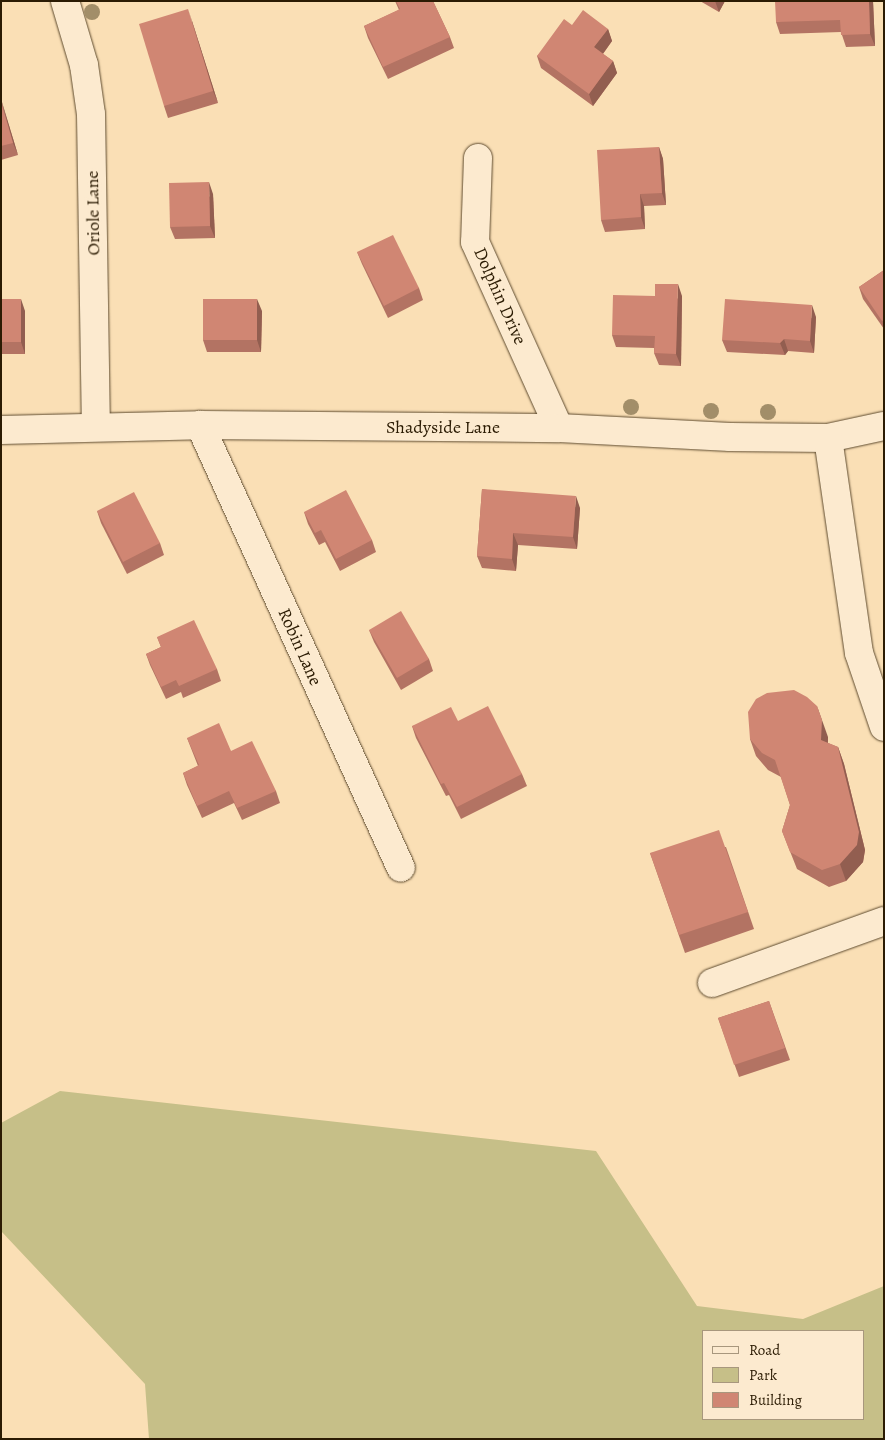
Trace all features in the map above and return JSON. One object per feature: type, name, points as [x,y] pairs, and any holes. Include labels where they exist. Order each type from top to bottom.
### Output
[{"type":"street","name":"Oriole Lane","points":[[65,1],[84,65],[91,114],[96,427]]},
{"type":"street","name":"Dolphin Drive","points":[[478,158],[475,242],[559,428]]},
{"type":"street","name":"Shadyside Lane","points":[[1,430],[200,425],[559,428],[730,438],[828,438],[884,426]]},
{"type":"street","name":"Robin Lane","points":[[200,425],[400,868]]},
{"type":"street","points":[[828,438],[859,653],[884,727]]},
{"type":"street","points":[[712,983],[884,921]]},
{"type":"green space","points":[[60,1091],[596,1151],[697,1306],[803,1319],[884,1286],[884,1439],[149,1439],[145,1384],[1,1231],[1,1123]]},
{"type":"building","points":[[396,1],[433,1],[450,37],[383,67],[364,26],[400,9]]},
{"type":"building","points":[[775,1],[869,1],[870,34],[841,35],[840,20],[776,22]]},
{"type":"building","points":[[188,9],[213,91],[164,106],[139,24]]},
{"type":"building","points":[[583,10],[608,29],[594,47],[613,61],[589,94],[537,56],[564,19],[572,25]]},
{"type":"building","points":[[1,102],[13,143],[1,146]]},
{"type":"building","points":[[659,147],[662,193],[640,194],[641,217],[601,220],[597,150]]},
{"type":"building","points":[[209,182],[210,226],[170,227],[169,183]]},
{"type":"building","points":[[393,235],[419,288],[384,306],[357,252]]},
{"type":"building","points":[[884,270],[884,320],[882,321],[859,287]]},
{"type":"building","points":[[655,284],[678,284],[676,354],[654,353],[655,336],[612,335],[613,295],[655,296]]},
{"type":"building","points":[[1,299],[21,299],[21,342],[1,342]]},
{"type":"building","points":[[203,299],[257,299],[257,340],[203,340]]},
{"type":"building","points":[[725,299],[812,305],[810,341],[784,339],[780,343],[722,340]]},
{"type":"building","points":[[482,489],[576,496],[573,537],[513,533],[512,559],[477,556]]},
{"type":"building","points":[[346,490],[372,540],[336,559],[321,530],[315,533],[304,512]]},
{"type":"building","points":[[134,492],[160,543],[123,562],[97,511]]},
{"type":"building","points":[[401,611],[429,659],[397,678],[369,630]]},
{"type":"building","points":[[194,620],[217,669],[179,686],[176,680],[161,687],[146,654],[161,647],[157,637]]},
{"type":"building","points":[[794,690],[807,697],[817,706],[822,720],[821,740],[838,747],[859,832],[857,845],[840,864],[822,870],[790,852],[782,831],[790,805],[775,760],[762,753],[750,739],[748,712],[756,699],[767,693]]},
{"type":"building","points":[[488,706],[522,774],[457,807],[444,783],[441,784],[412,726],[451,707],[458,721]]},
{"type":"building","points":[[219,723],[231,751],[252,741],[276,791],[237,808],[229,791],[197,806],[183,773],[199,765],[187,738]]},
{"type":"building","points":[[719,830],[748,912],[679,935],[650,853]]},
{"type":"building","points":[[769,1001],[785,1048],[734,1065],[718,1018]]}]
